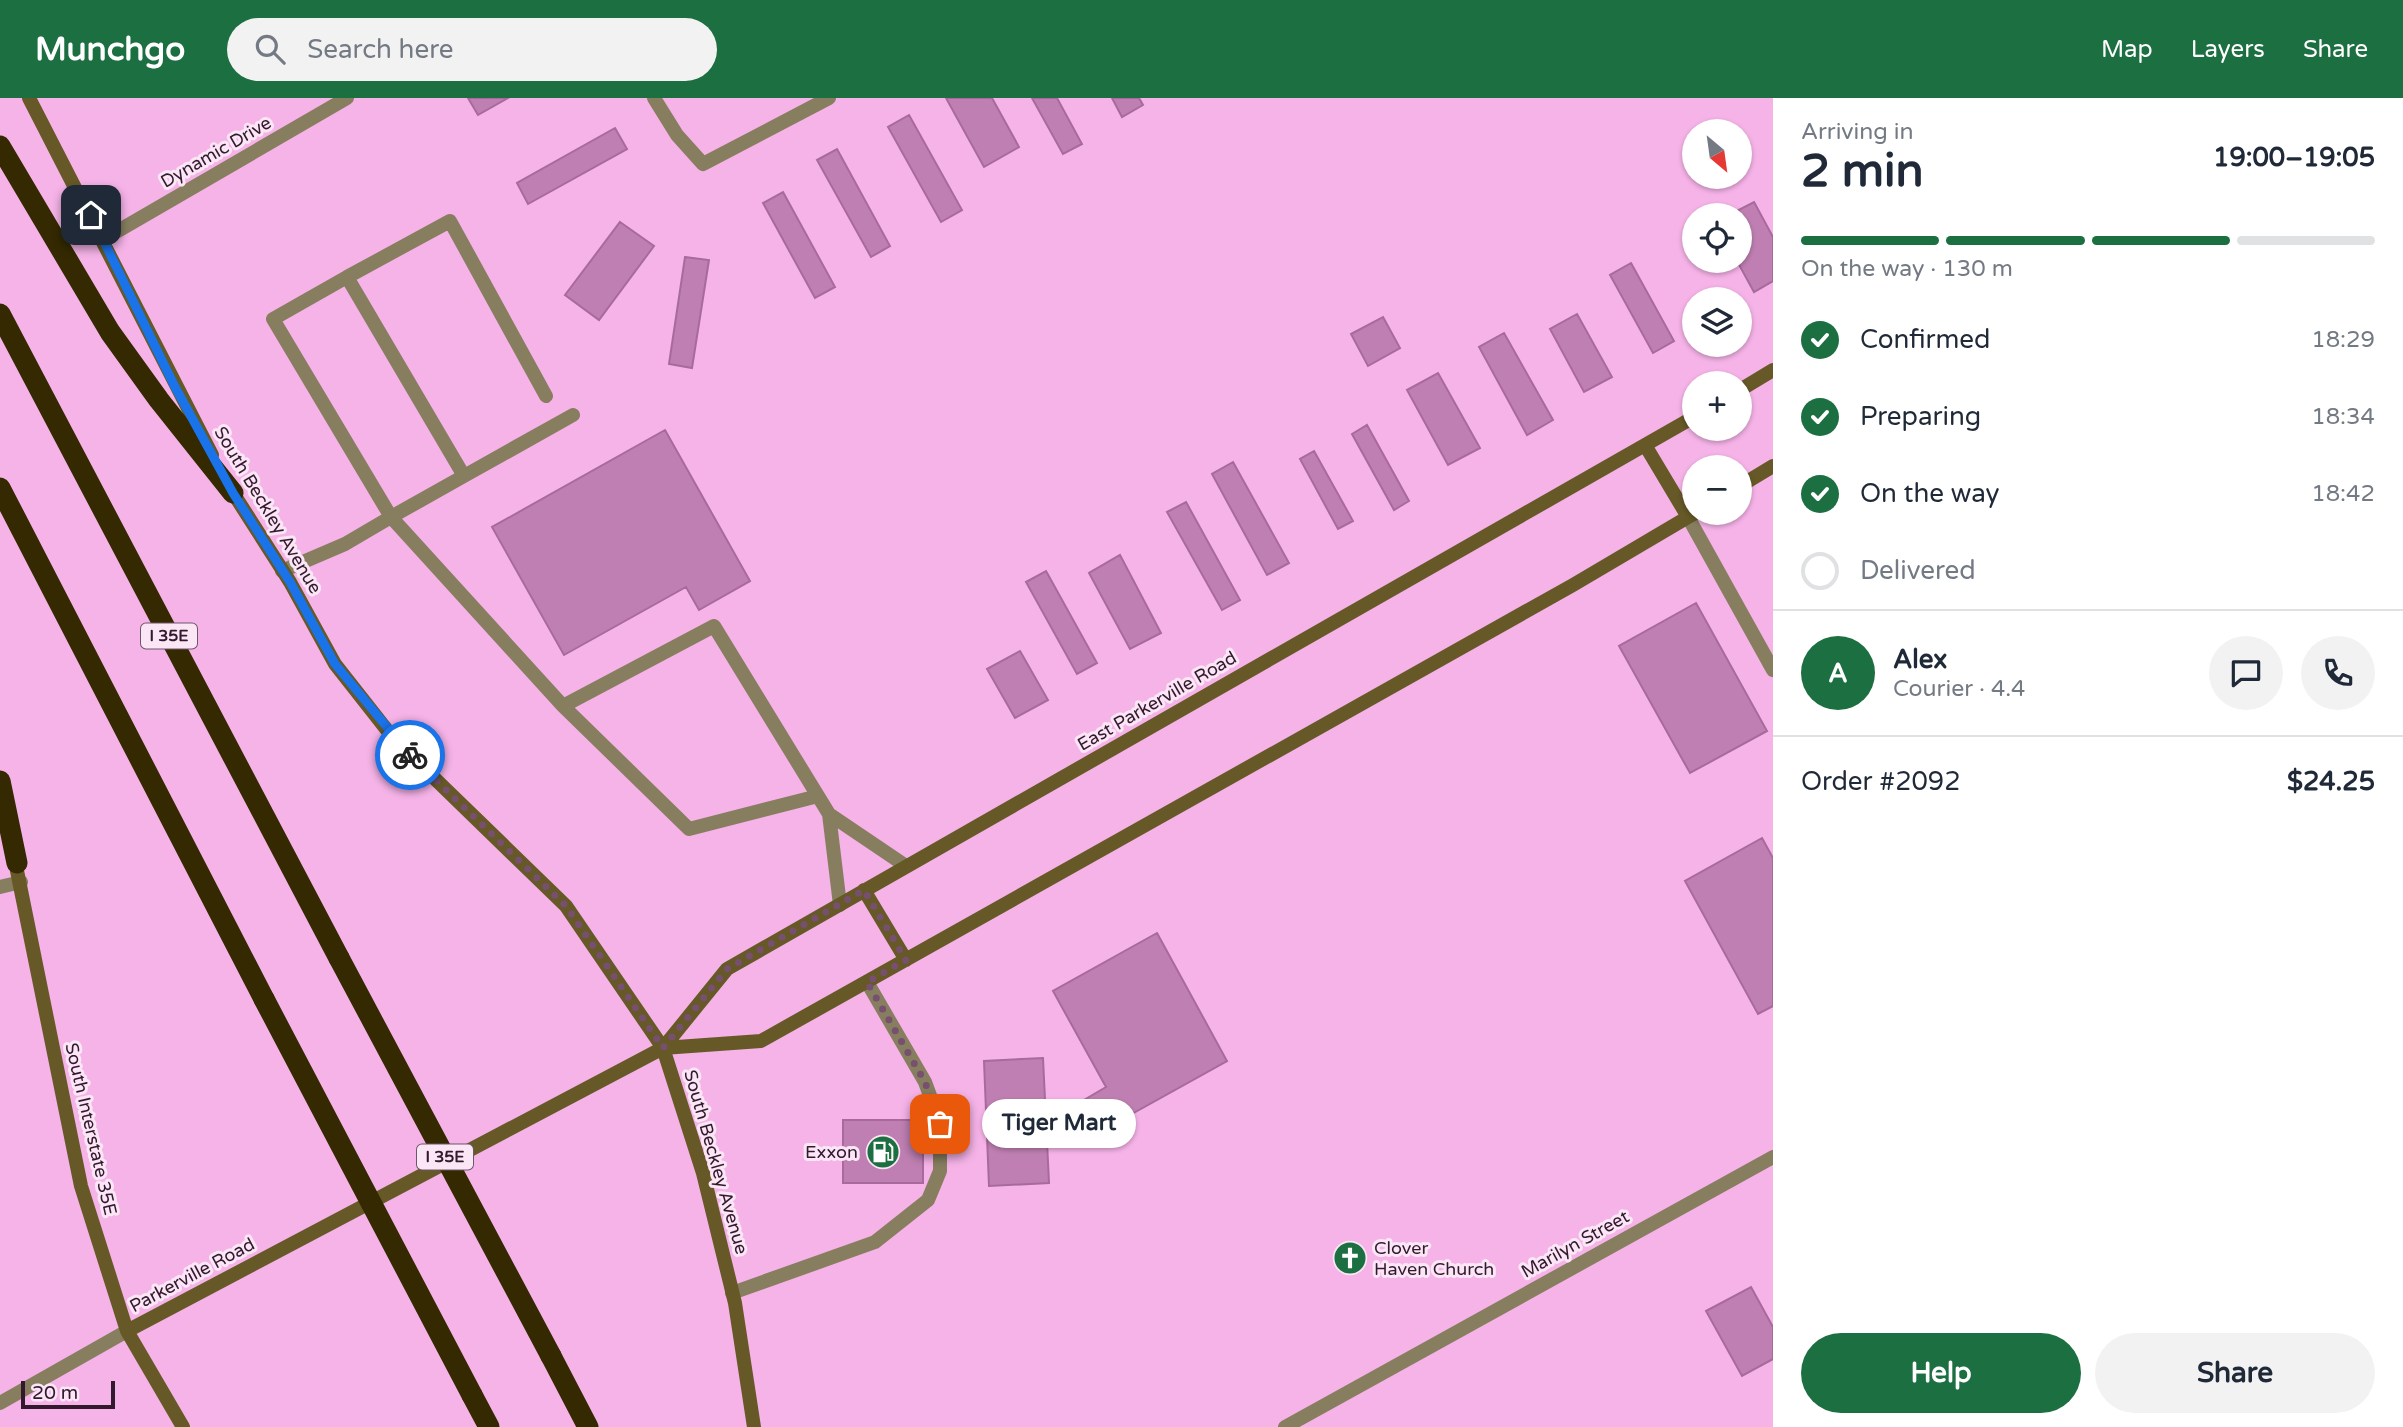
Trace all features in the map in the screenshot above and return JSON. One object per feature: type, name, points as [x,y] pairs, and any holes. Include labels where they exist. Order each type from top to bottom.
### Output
[{"type":"highway","points":[[0,146],[110,332],[159,400],[233,493]]},
{"type":"highway","name":"I 35E","points":[[0,314],[588,1427]]},
{"type":"highway","points":[[0,488],[489,1427]]},
{"type":"highway","points":[[0,781],[19,872]]},
{"type":"main road","name":"South Beckley Avenue","points":[[29,98],[104,239],[175,387],[233,493],[282,571],[335,664],[394,738],[566,906],[663,1048],[702,1173],[732,1293],[754,1427]]},
{"type":"main road","points":[[1752,383],[1773,370]]},
{"type":"main road","name":"East Parkerville Road","points":[[404,1185],[663,1048],[727,969],[1682,424]]},
{"type":"main road","points":[[1645,445],[1682,501]]},
{"type":"main road","points":[[1752,479],[1773,466]]},
{"type":"main road","name":"East Parkerville Road","points":[[663,1048],[761,1041],[1573,586],[1682,520]]},
{"type":"main road","name":"South Interstate 35E","points":[[0,827],[19,872],[81,1186],[127,1331],[183,1427]]},
{"type":"main road","points":[[864,890],[906,960]]},
{"type":"main road","name":"Parkerville Road","points":[[127,1331],[404,1185]]},
{"type":"street","name":"Dynamic Drive","points":[[104,239],[347,98]]},
{"type":"street","points":[[654,98],[677,135],[703,164],[829,98]]},
{"type":"street","points":[[546,396],[450,220],[274,319],[391,517],[563,706],[690,830],[818,796]]},
{"type":"street","points":[[346,277],[464,476]]},
{"type":"street","points":[[282,571],[345,544],[573,415]]},
{"type":"street","points":[[1696,525],[1773,670]]},
{"type":"street","points":[[563,706],[714,626],[829,814],[906,866]]},
{"type":"street","points":[[829,814],[839,905]]},
{"type":"street","points":[[0,887],[19,872]]},
{"type":"street","points":[[732,1293],[875,1242],[928,1200],[940,1171],[940,1124],[925,1082],[867,982]]},
{"type":"street","name":"Marilyn Street","points":[[1285,1427],[1773,1157]]},
{"type":"street","name":"Parkerville Road","points":[[0,1403],[127,1331]]},
{"type":"building","points":[[468,98],[508,98],[478,115]]},
{"type":"building","points":[[946,98],[992,98],[1019,147],[984,167]]},
{"type":"building","points":[[1032,98],[1057,98],[1082,144],[1063,154]]},
{"type":"building","points":[[1112,98],[1139,98],[1143,105],[1122,117]]},
{"type":"building","points":[[909,115],[962,210],[941,222],[888,127]]},
{"type":"building","points":[[615,128],[627,149],[528,204],[517,183]]},
{"type":"building","points":[[837,149],[890,246],[871,257],[817,160]]},
{"type":"building","points":[[783,192],[835,287],[815,298],[763,203]]},
{"type":"building","points":[[1754,202],[1773,237],[1773,281],[1754,292],[1744,273],[1752,273]]},
{"type":"building","points":[[620,222],[654,246],[599,320],[565,295]]},
{"type":"building","points":[[685,257],[709,260],[692,368],[669,364]]},
{"type":"building","points":[[1631,263],[1674,341],[1653,353],[1610,275]]},
{"type":"building","points":[[1577,314],[1612,377],[1584,392],[1550,329]]},
{"type":"building","points":[[1383,317],[1400,348],[1368,366],[1351,334]]},
{"type":"building","points":[[1504,333],[1553,420],[1527,435],[1479,347]]},
{"type":"building","points":[[1438,373],[1480,448],[1448,465],[1407,390]]},
{"type":"building","points":[[1367,425],[1409,501],[1394,510],[1352,434]]},
{"type":"building","points":[[665,430],[750,581],[699,610],[686,587],[564,655],[492,527]]},
{"type":"building","points":[[1314,451],[1353,521],[1338,529],[1300,459]]},
{"type":"building","points":[[1233,462],[1289,563],[1267,575],[1212,474]]},
{"type":"building","points":[[1186,502],[1240,600],[1222,610],[1167,512]]},
{"type":"building","points":[[1120,555],[1161,633],[1130,649],[1089,573]]},
{"type":"building","points":[[1046,571],[1097,663],[1077,674],[1026,582]]},
{"type":"building","points":[[1696,603],[1767,731],[1690,773],[1619,646]]},
{"type":"building","points":[[1020,651],[1048,700],[1015,718],[987,669]]},
{"type":"building","points":[[1762,838],[1773,858],[1773,1006],[1758,1014],[1685,881]]},
{"type":"building","points":[[1157,933],[1227,1061],[1094,1135],[1077,1104],[1106,1087],[1053,991]]},
{"type":"building","points":[[1043,1058],[1049,1183],[989,1186],[984,1061]]},
{"type":"building","name":"Exxon","points":[[843,1120],[923,1120],[923,1183],[843,1183]]},
{"type":"building","points":[[1751,1287],[1773,1327],[1773,1359],[1742,1376],[1706,1311]]},
{"type":"way so far","points":[[410,755],[566,906],[663,1048],[727,969],[864,890],[906,960],[867,982],[925,1082],[940,1124]]},
{"type":"place","name":"Tiger Mart","points":[[940,1124]]},
{"type":"place","name":"Exxon","points":[[883,1152]]},
{"type":"place","name":"Clover Haven Church","points":[[1350,1258]]},
{"type":"route","points":[[91,215],[175,387],[233,493],[290,582],[335,664],[410,755]]}]
